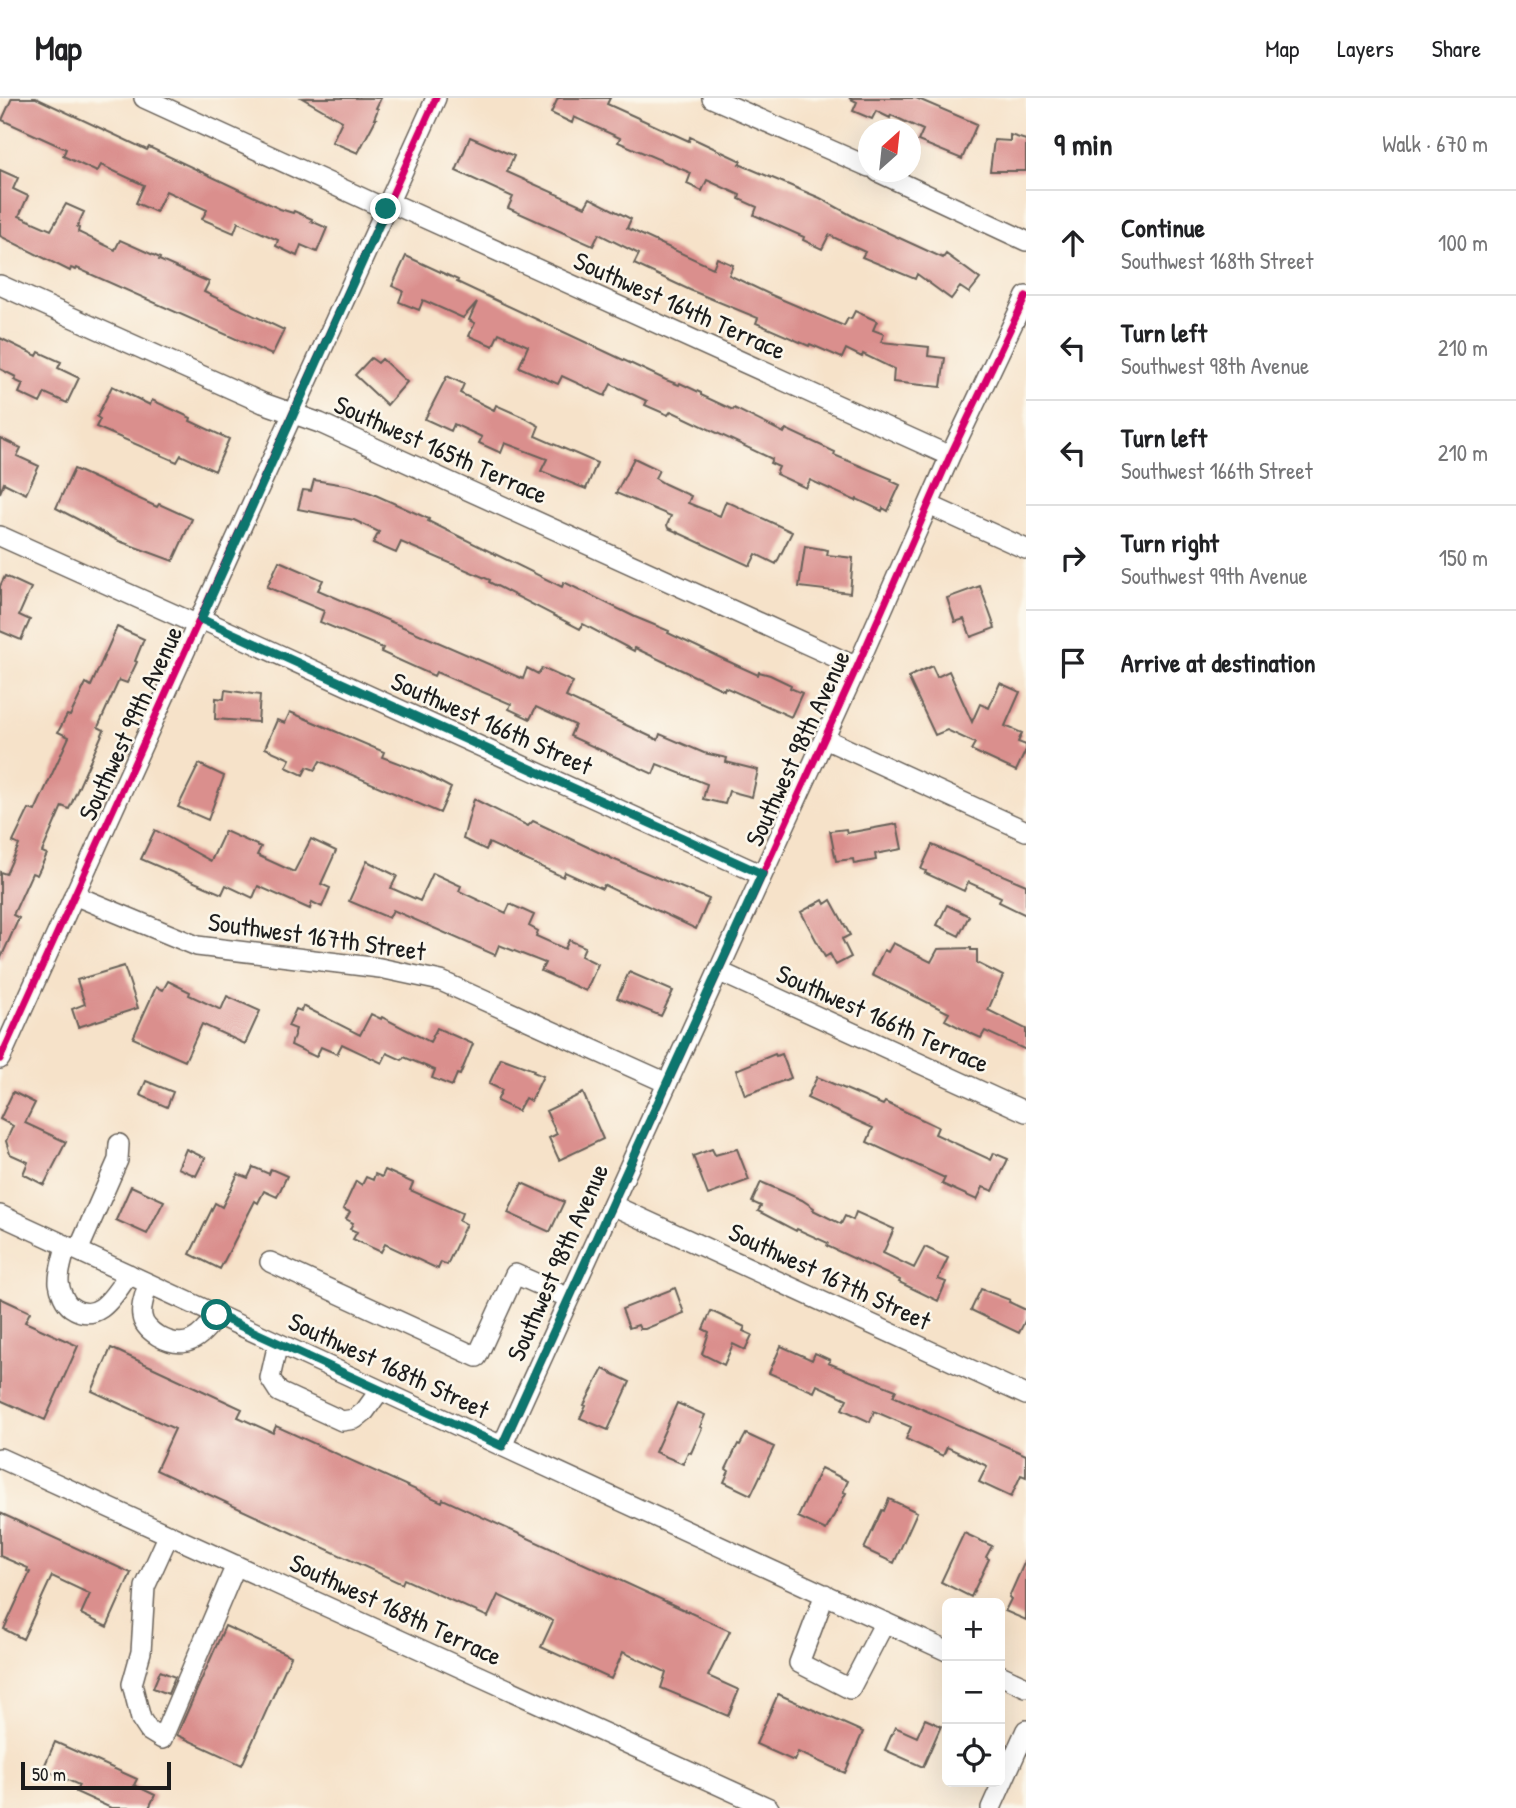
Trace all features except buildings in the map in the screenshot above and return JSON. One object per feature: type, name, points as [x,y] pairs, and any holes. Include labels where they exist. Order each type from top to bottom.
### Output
[{"type":"street","name":"Southwest 164th Terrace","points":[[144,98],[181,106],[387,206],[950,456]]},
{"type":"street","name":"Southwest 99th Avenue","points":[[0,1059],[436,98]]},
{"type":"street","points":[[712,98],[858,162]]},
{"type":"street","points":[[899,182],[1026,241]]},
{"type":"street","name":"Southwest 165th Terrace","points":[[0,285],[262,403],[320,422],[857,667]]},
{"type":"street","name":"Southwest 98th Avenue","points":[[502,1446],[825,739],[950,456],[1026,296]]},
{"type":"street","points":[[929,505],[1026,549]]},
{"type":"street","name":"Southwest 166th Street","points":[[0,536],[200,622],[762,874]]},
{"type":"street","points":[[825,739],[1026,831]]},
{"type":"street","name":"Southwest 167th Street","points":[[74,895],[197,946],[380,968],[441,981],[667,1083]]},
{"type":"street","name":"Southwest 166th Terrace","points":[[718,971],[1026,1112]]},
{"type":"street","points":[[120,1144],[118,1160],[72,1248],[59,1283],[67,1304],[77,1311],[91,1313],[110,1302],[128,1274]]},
{"type":"street","name":"Southwest 167th Street","points":[[612,1206],[1026,1395]]},
{"type":"street","name":"Southwest 168th Street","points":[[0,1215],[942,1649]]},
{"type":"street","points":[[270,1262],[477,1357],[515,1274],[569,1298]]},
{"type":"street","points":[[148,1283],[141,1313],[145,1325],[167,1341],[182,1345],[196,1339],[207,1330],[217,1315]]},
{"type":"street","points":[[278,1343],[270,1378],[279,1392],[342,1421],[355,1419],[365,1411],[380,1390]]},
{"type":"street","name":"Southwest 168th Terrace","points":[[0,1458],[769,1808]]},
{"type":"street","points":[[169,1534],[145,1587],[141,1652],[132,1684],[141,1719],[149,1731],[162,1739],[236,1565]]},
{"type":"street","points":[[825,1594],[799,1663],[850,1689],[885,1622]]},
{"type":"street","points":[[1005,1677],[1026,1687]]},
{"type":"street","points":[[991,1808],[1026,1730]]},
{"type":"cycle path","points":[[0,1059],[436,98]]},
{"type":"cycle path","points":[[502,1446],[857,667],[950,456],[1026,296]]},
{"type":"route","points":[[217,1315],[502,1446],[762,874],[201,619],[386,209]]}]
